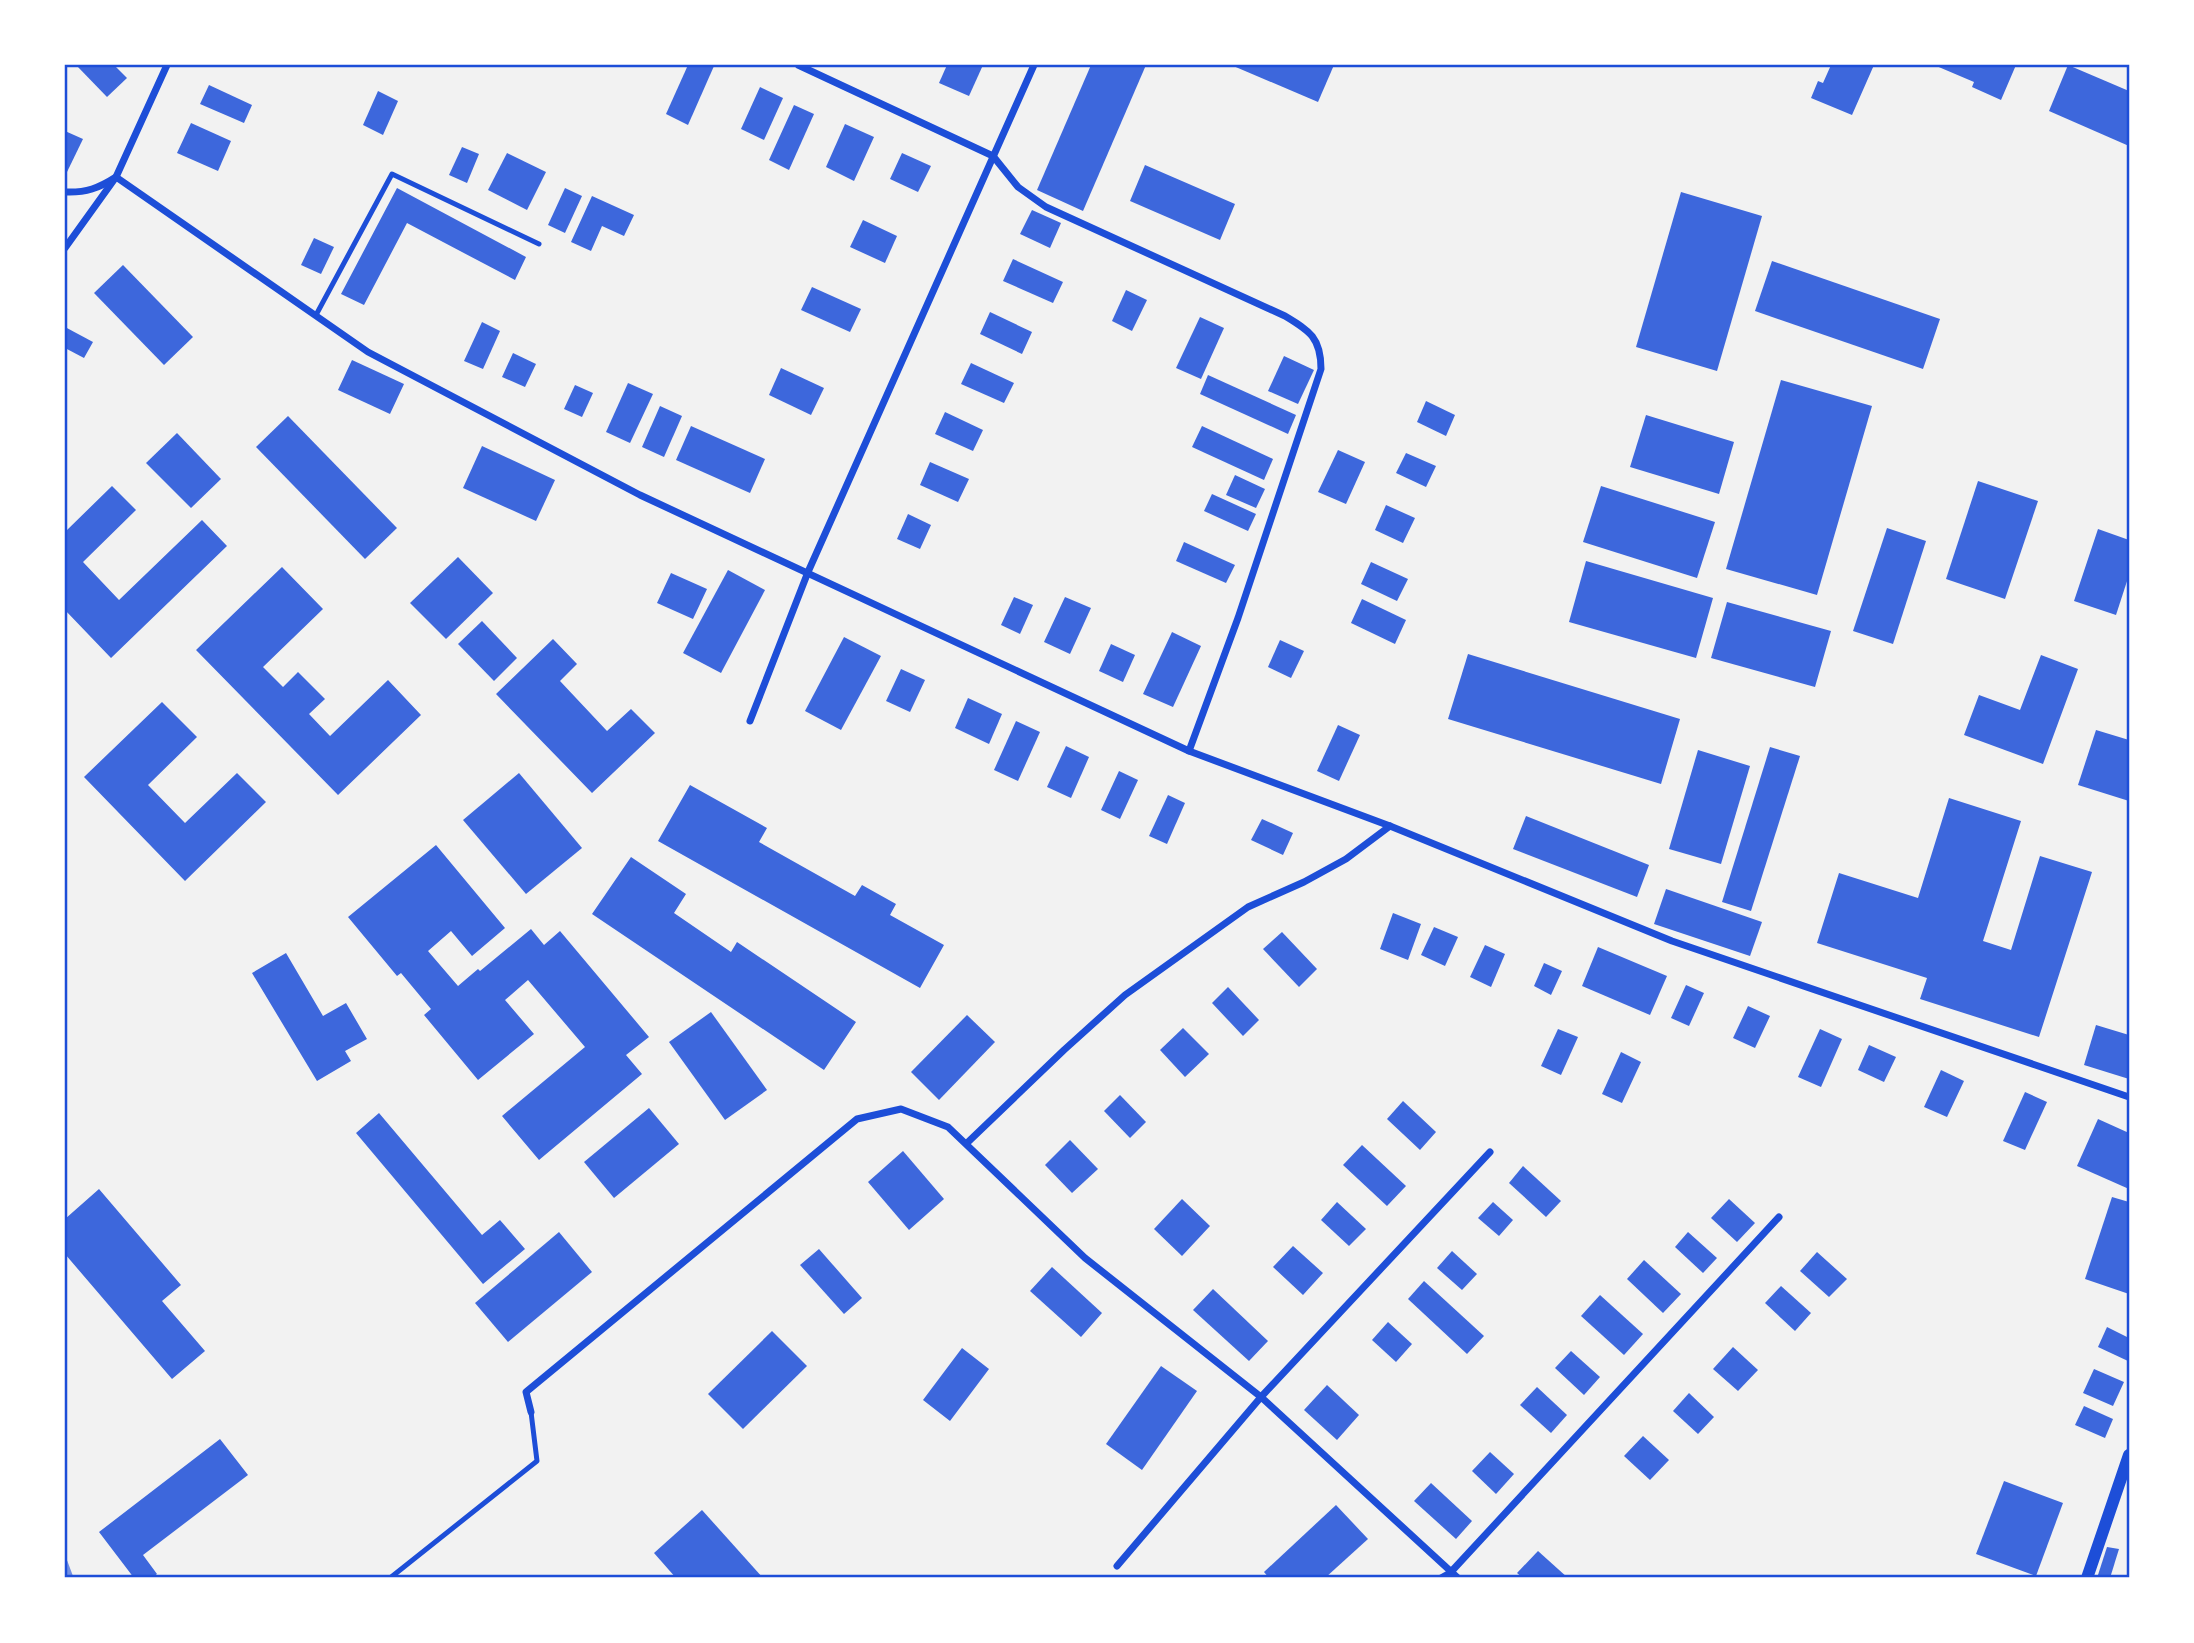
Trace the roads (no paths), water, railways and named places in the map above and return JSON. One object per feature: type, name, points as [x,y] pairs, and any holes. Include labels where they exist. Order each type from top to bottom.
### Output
[{"type":"street","points":[[65,248],[116,177],[167,65]]},
{"type":"street","points":[[798,65],[993,156],[1018,187],[1046,207],[1285,316],[1307,329],[1321,351],[1321,369],[1238,618],[1189,751]]},
{"type":"street","points":[[750,721],[808,572],[1034,65]]},
{"type":"street","points":[[65,192],[96,190],[116,177]]},
{"type":"street","points":[[116,177],[368,352],[627,488],[1189,751],[1390,826],[1672,941],[2129,1097]]},
{"type":"street","points":[[967,1143],[1063,1050],[1125,995],[1248,907],[1304,882],[1346,859],[1390,826]]},
{"type":"street","points":[[531,1412],[526,1392],[857,1119],[901,1109],[948,1127],[1085,1258],[1261,1397],[1458,1578]]},
{"type":"street","points":[[1117,1566],[1261,1397],[1490,1152]]},
{"type":"street","points":[[1441,1578],[1450,1573],[1779,1217]]},
{"type":"street","points":[[2087,1578],[2129,1455]]},
{"type":"lane","points":[[316,315],[392,174],[539,244]]},
{"type":"lane","points":[[390,1578],[537,1461],[531,1412]]},
{"type":"railway","points":[[65,1562],[71,1578]]}]
